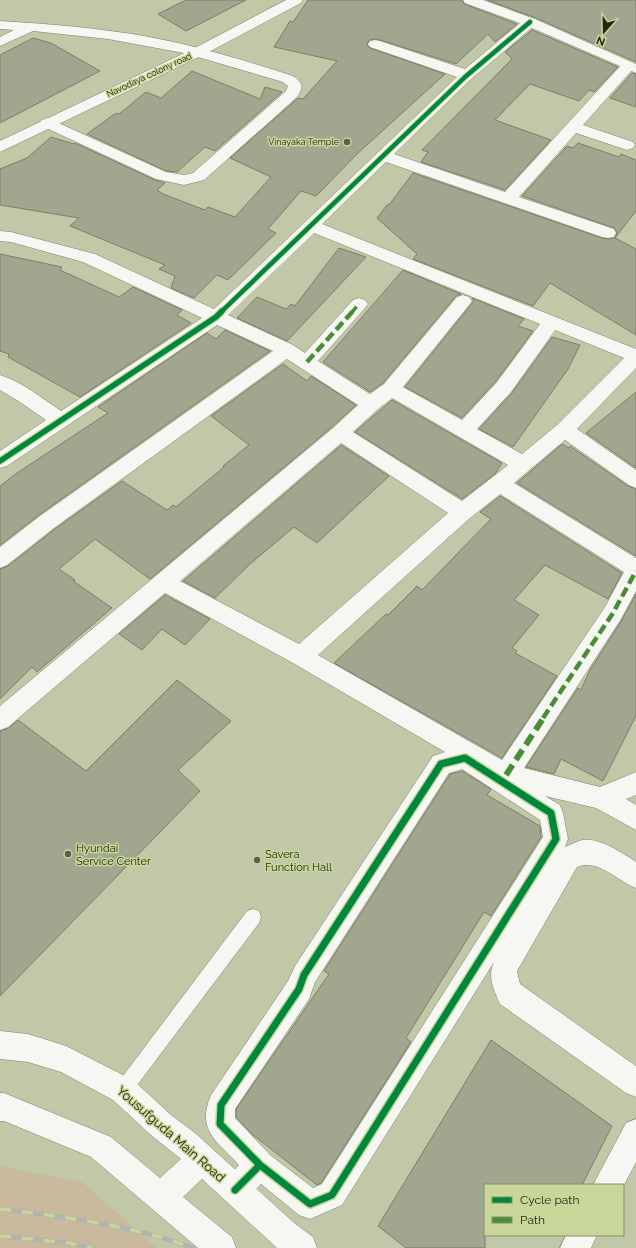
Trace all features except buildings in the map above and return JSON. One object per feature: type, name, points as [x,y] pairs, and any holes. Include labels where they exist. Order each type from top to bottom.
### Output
[{"type":"street","name":"Navodaya colony road","points":[[0,147],[47,123],[198,52],[296,0]]},
{"type":"street","points":[[470,0],[530,22],[632,67],[574,126],[508,198]]},
{"type":"street","points":[[0,461],[216,316],[467,76],[530,22]]},
{"type":"street","points":[[0,25],[33,26],[128,38],[198,52],[288,79],[295,84],[295,89],[292,94],[198,177],[184,180],[162,176],[47,123]]},
{"type":"street","points":[[0,42],[33,26]]},
{"type":"street","points":[[375,44],[467,76]]},
{"type":"street","points":[[574,126],[627,146]]},
{"type":"street","points":[[383,156],[608,233]]},
{"type":"street","points":[[301,656],[463,512],[564,430],[636,356],[310,225]]},
{"type":"street","points":[[0,236],[11,237],[89,258],[288,350],[371,404]]},
{"type":"street","points":[[0,720],[340,433],[371,404],[391,389],[462,301]]},
{"type":"street","points":[[307,362],[359,304]]},
{"type":"street","points":[[464,430],[504,387],[551,322]]},
{"type":"street","points":[[0,558],[47,522],[288,350]]},
{"type":"street","points":[[0,382],[61,420]]},
{"type":"street","points":[[391,389],[523,464]]},
{"type":"street","points":[[564,430],[636,480]]},
{"type":"street","points":[[340,433],[463,512]]},
{"type":"street","points":[[499,484],[636,570],[613,613],[506,775]]},
{"type":"street","points":[[162,582],[301,656],[506,775],[601,798],[636,818]]},
{"type":"street","points":[[465,758],[551,813],[556,839],[332,1196],[310,1204],[260,1165],[220,1124],[221,1105],[299,989],[304,975],[441,764],[465,758]]},
{"type":"street","points":[[601,798],[636,783]]},
{"type":"street","points":[[636,876],[601,855],[583,852],[568,858],[504,969],[505,984],[510,994],[636,1083]]},
{"type":"street","name":"Yousufguda Main Road","points":[[0,1045],[28,1048],[66,1060],[123,1090],[202,1159],[282,1233],[302,1248]]},
{"type":"street","points":[[0,1107],[4,1106],[101,1147],[221,1248]]},
{"type":"street","points":[[609,1184],[634,1140]]},
{"type":"street","points":[[161,1197],[202,1159]]},
{"type":"street","points":[[235,1190],[260,1165]]},
{"type":"street","points":[[575,1248],[581,1236]]},
{"type":"lane","points":[[123,1090],[253,917]]},
{"type":"shaded area","points":[[0,1166],[82,1182],[157,1248],[0,1248]]},
{"type":"railway","points":[[0,1209],[98,1223],[146,1233],[193,1248]]},
{"type":"railway","points":[[0,1236],[69,1243],[92,1248]]},
{"type":"marked path","points":[[307,362],[359,304]]},
{"type":"marked path","points":[[506,775],[613,613],[636,571]]},
{"type":"cycle path","points":[[0,461],[216,317],[465,77],[530,22]]},
{"type":"cycle path","points":[[235,1190],[260,1165],[220,1124],[221,1105],[299,989],[304,975],[441,764],[465,758],[551,813],[556,839],[332,1195],[310,1204],[260,1165]]},
{"type":"place","name":"Vinayaka Temple","points":[[347,142]]},
{"type":"place","name":"Hyundai Service Center","points":[[68,854]]},
{"type":"place","name":"Savera Function Hall","points":[[257,860]]}]
